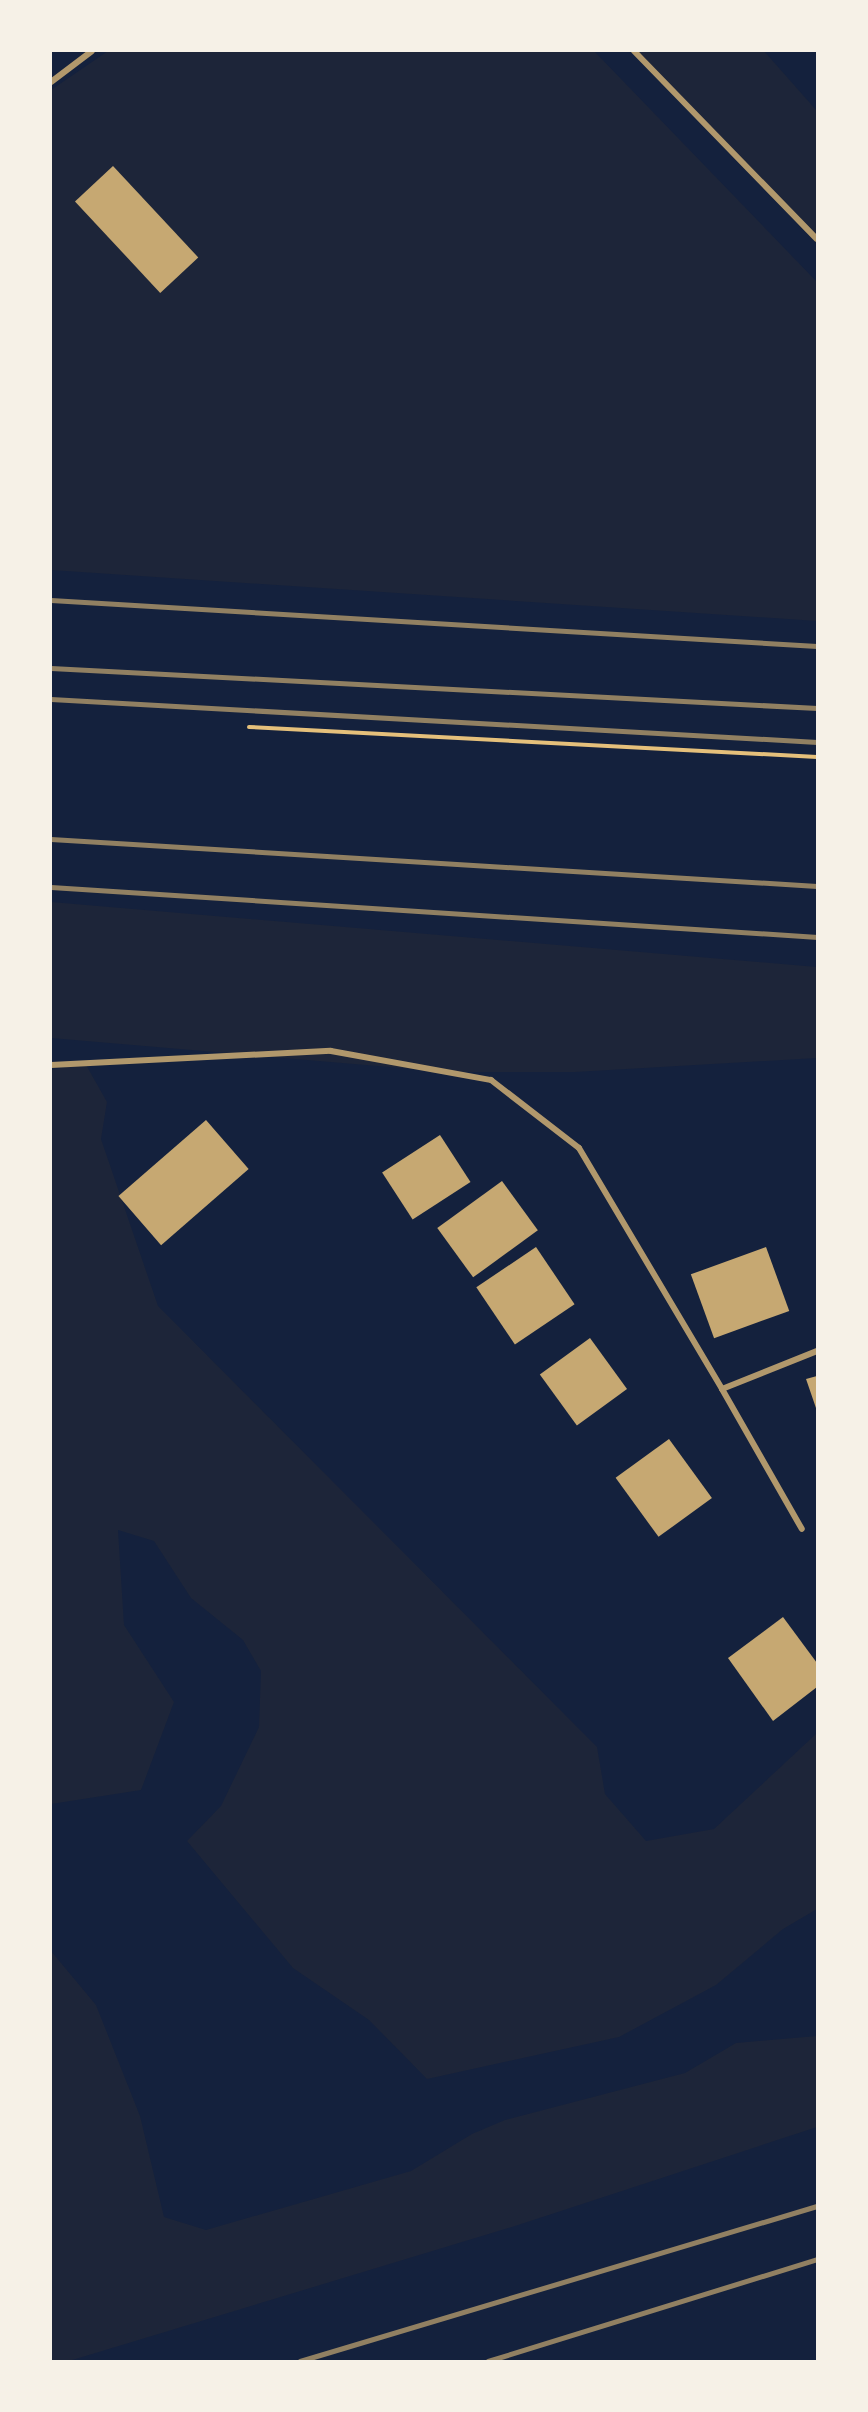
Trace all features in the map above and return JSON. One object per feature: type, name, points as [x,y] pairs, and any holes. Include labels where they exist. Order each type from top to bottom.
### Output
[{"type":"street","points":[[51,82],[92,51]]},
{"type":"street","points":[[634,51],[817,239]]},
{"type":"street","points":[[51,1065],[331,1051],[491,1080],[579,1148],[802,1529]]},
{"type":"street","points":[[722,1389],[817,1351]]},
{"type":"path","points":[[249,727],[817,757]]},
{"type":"shaded area","points":[[108,51],[594,51],[817,282],[817,621],[51,570],[51,90]]},
{"type":"shaded area","points":[[632,51],[764,51],[817,111],[817,244]]},
{"type":"shaded area","points":[[51,902],[817,967],[817,1058],[575,1072],[448,1072],[51,1038]]},
{"type":"shaded area","points":[[85,1063],[107,1102],[101,1139],[158,1306],[597,1747],[605,1794],[646,1841],[714,1829],[817,1733],[817,1909],[783,1929],[716,1985],[619,2037],[427,2079],[369,2020],[293,1968],[187,1841],[221,1806],[259,1727],[261,1671],[243,1640],[191,1598],[154,1541],[118,1530],[124,1625],[174,1702],[141,1790],[51,1804],[51,1070]]},
{"type":"shaded area","points":[[51,1951],[96,2005],[140,2116],[164,2217],[206,2230],[411,2171],[472,2134],[505,2120],[685,2073],[736,2043],[817,2036],[817,2127],[512,2227],[69,2361],[51,2361]]},
{"type":"building","points":[[113,166],[198,257],[160,293],[75,201]]},
{"type":"building","points":[[206,1120],[249,1169],[161,1245],[118,1196]]},
{"type":"building","points":[[440,1135],[470,1182],[413,1220],[382,1173]]},
{"type":"building","points":[[502,1181],[538,1230],[473,1277],[437,1228]]},
{"type":"building","points":[[536,1247],[575,1304],[515,1344],[476,1287]]},
{"type":"building","points":[[766,1247],[789,1311],[714,1338],[691,1274]]},
{"type":"building","points":[[590,1338],[627,1389],[577,1425],[540,1374]]},
{"type":"building","points":[[817,1376],[817,1411],[806,1379]]},
{"type":"building","points":[[669,1439],[712,1498],[659,1537],[616,1478]]},
{"type":"building","points":[[783,1617],[817,1663],[817,1687],[773,1721],[728,1658]]},
{"type":"railway","points":[[51,600],[817,646]]},
{"type":"railway","points":[[51,668],[817,708]]},
{"type":"railway","points":[[51,699],[817,742]]},
{"type":"railway","points":[[51,839],[817,886]]},
{"type":"railway","points":[[51,887],[817,937]]},
{"type":"railway","points":[[300,2361],[817,2206]]},
{"type":"railway","points":[[488,2361],[817,2259]]}]
